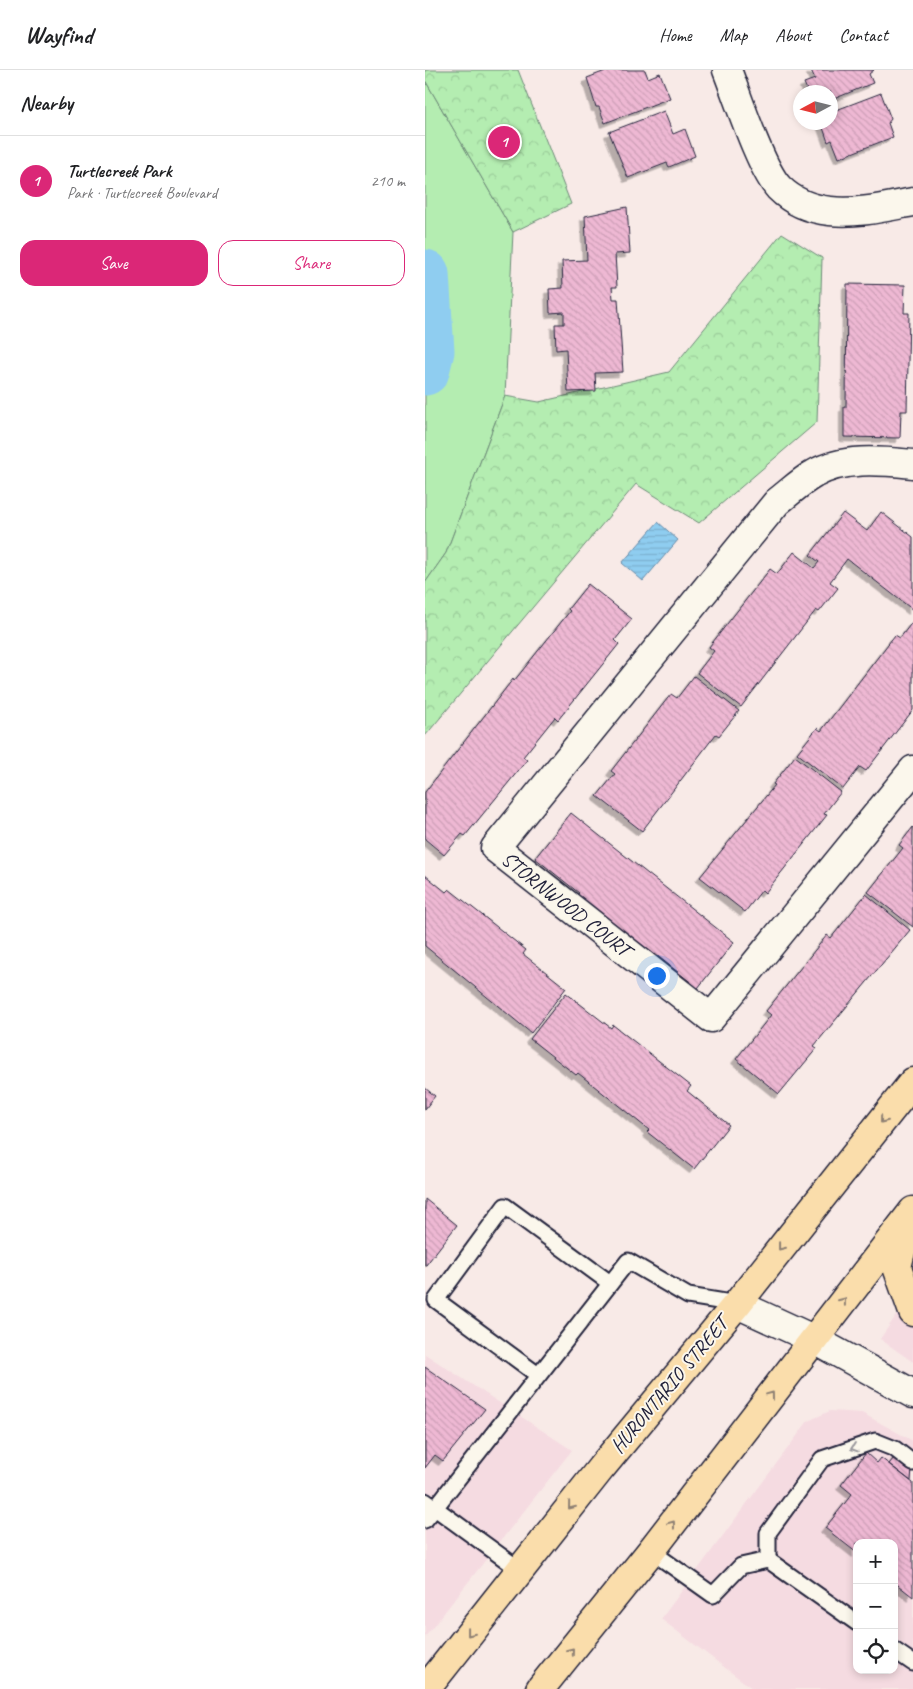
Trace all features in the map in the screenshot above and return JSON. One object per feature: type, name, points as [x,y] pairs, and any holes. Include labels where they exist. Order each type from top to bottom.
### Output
[{"type":"main road","name":"HURONTARIO STREET","points":[[426,1689],[520,1570],[737,1304],[913,1082]]},
{"type":"main road","points":[[911,1213],[897,1267],[913,1312]]},
{"type":"main road","points":[[541,1689],[651,1551],[911,1213]]},
{"type":"street","points":[[727,70],[765,164],[778,187],[792,199],[809,207],[831,211],[874,210],[913,202]]},
{"type":"street","name":"STORNWOOD COURT","points":[[913,464],[876,461],[847,464],[815,473],[777,502],[495,848],[711,1018],[913,770]]},
{"type":"street","points":[[737,1304],[813,1339],[913,1394]]},
{"type":"lane","points":[[539,1375],[436,1300],[505,1206],[610,1284]]},
{"type":"lane","points":[[425,1520],[430,1504],[539,1375],[628,1261],[688,1296],[737,1304]]},
{"type":"lane","points":[[768,1560],[768,1533],[822,1459],[875,1441],[895,1449],[913,1463]]},
{"type":"lane","points":[[430,1504],[520,1570]]},
{"type":"lane","points":[[651,1551],[713,1594],[741,1566],[768,1560],[853,1620]]},
{"type":"lane","points":[[898,1653],[913,1663]]},
{"type":"shaded area","points":[[913,1291],[913,1362],[880,1339]]},
{"type":"shaded area","points":[[425,1354],[572,1450],[425,1637]]},
{"type":"shaded area","points":[[830,1411],[862,1413],[913,1441],[913,1689],[753,1689],[661,1619],[808,1421]]},
{"type":"green space","points":[[425,70],[518,70],[571,204],[513,232],[425,80]]},
{"type":"green space","points":[[425,80],[513,232],[505,396],[446,553],[425,583]]},
{"type":"green space","points":[[782,233],[822,258],[817,422],[699,523],[636,484],[425,736],[425,583],[446,553],[505,396],[539,402],[669,372]]},
{"type":"water","points":[[658,522],[678,540],[643,581],[622,563]]},
{"type":"building","points":[[608,70],[645,70],[648,78],[660,73],[670,98],[605,123],[599,107],[596,107],[587,78]]},
{"type":"building","points":[[811,70],[874,70],[869,74],[873,83],[838,97],[838,85],[805,85],[804,83],[815,79]]},
{"type":"building","points":[[881,93],[891,119],[888,123],[893,137],[839,158],[832,140],[828,142],[824,130],[838,130],[838,109]]},
{"type":"building","points":[[664,111],[673,134],[685,129],[695,156],[669,167],[667,163],[628,178],[609,132]]},
{"type":"building","points":[[627,207],[630,253],[615,254],[617,287],[612,287],[613,299],[618,299],[623,372],[595,373],[596,391],[568,392],[566,349],[556,350],[555,324],[564,324],[564,312],[550,313],[549,289],[563,288],[562,261],[587,260],[585,216]]},
{"type":"building","points":[[847,284],[905,285],[904,313],[909,313],[907,411],[901,411],[900,438],[844,437]]},
{"type":"building","points":[[881,512],[913,537],[913,610],[847,559],[830,582],[838,588],[819,612],[816,610],[741,707],[697,673],[714,651],[709,647],[770,569],[777,574],[794,552],[814,568],[819,562],[810,555],[843,513],[867,531]]},
{"type":"building","points":[[588,584],[632,619],[615,640],[619,644],[558,720],[555,717],[523,757],[527,760],[465,836],[462,834],[444,855],[425,839],[425,792],[513,679],[514,681],[570,611],[568,609]]},
{"type":"building","points":[[913,621],[913,710],[866,771],[860,767],[843,789],[797,753],[817,728],[821,731],[895,635],[900,638]]},
{"type":"building","points":[[694,676],[739,711],[719,736],[716,734],[642,831],[597,796],[615,774],[611,771],[671,694],[677,698]]},
{"type":"building","points":[[795,756],[841,792],[824,814],[827,815],[765,893],[762,890],[745,912],[700,877],[775,785],[773,784]]},
{"type":"building","points":[[571,813],[734,942],[698,988],[655,954],[653,957],[576,896],[579,893],[535,858]]},
{"type":"building","points":[[913,827],[913,927],[868,892],[903,848],[899,845]]},
{"type":"building","points":[[425,875],[446,892],[449,889],[526,950],[523,954],[566,988],[531,1033],[425,946]]},
{"type":"building","points":[[866,894],[910,930],[814,1046],[817,1048],[779,1094],[736,1059],[771,1015],[766,1011],[827,935],[831,938]]},
{"type":"building","points":[[566,993],[611,1028],[613,1025],[691,1086],[687,1091],[729,1125],[694,1169],[578,1073],[576,1075],[530,1039]]},
{"type":"building","points":[[425,1088],[435,1096],[425,1109]]},
{"type":"building","points":[[425,1199],[457,1225],[426,1265],[425,1265]]},
{"type":"building","points":[[425,1367],[485,1409],[443,1461],[435,1455],[425,1468]]},
{"type":"building","points":[[903,1447],[913,1455],[911,1481],[889,1464]]},
{"type":"building","points":[[866,1453],[877,1463],[881,1458],[913,1483],[913,1597],[898,1585],[898,1539],[853,1539],[853,1550],[825,1528],[852,1494],[841,1485]]},
{"type":"waterway","points":[[425,274],[430,351],[425,371]]},
{"type":"place","name":"Turtlecreek Park","points":[[504,142]]}]
